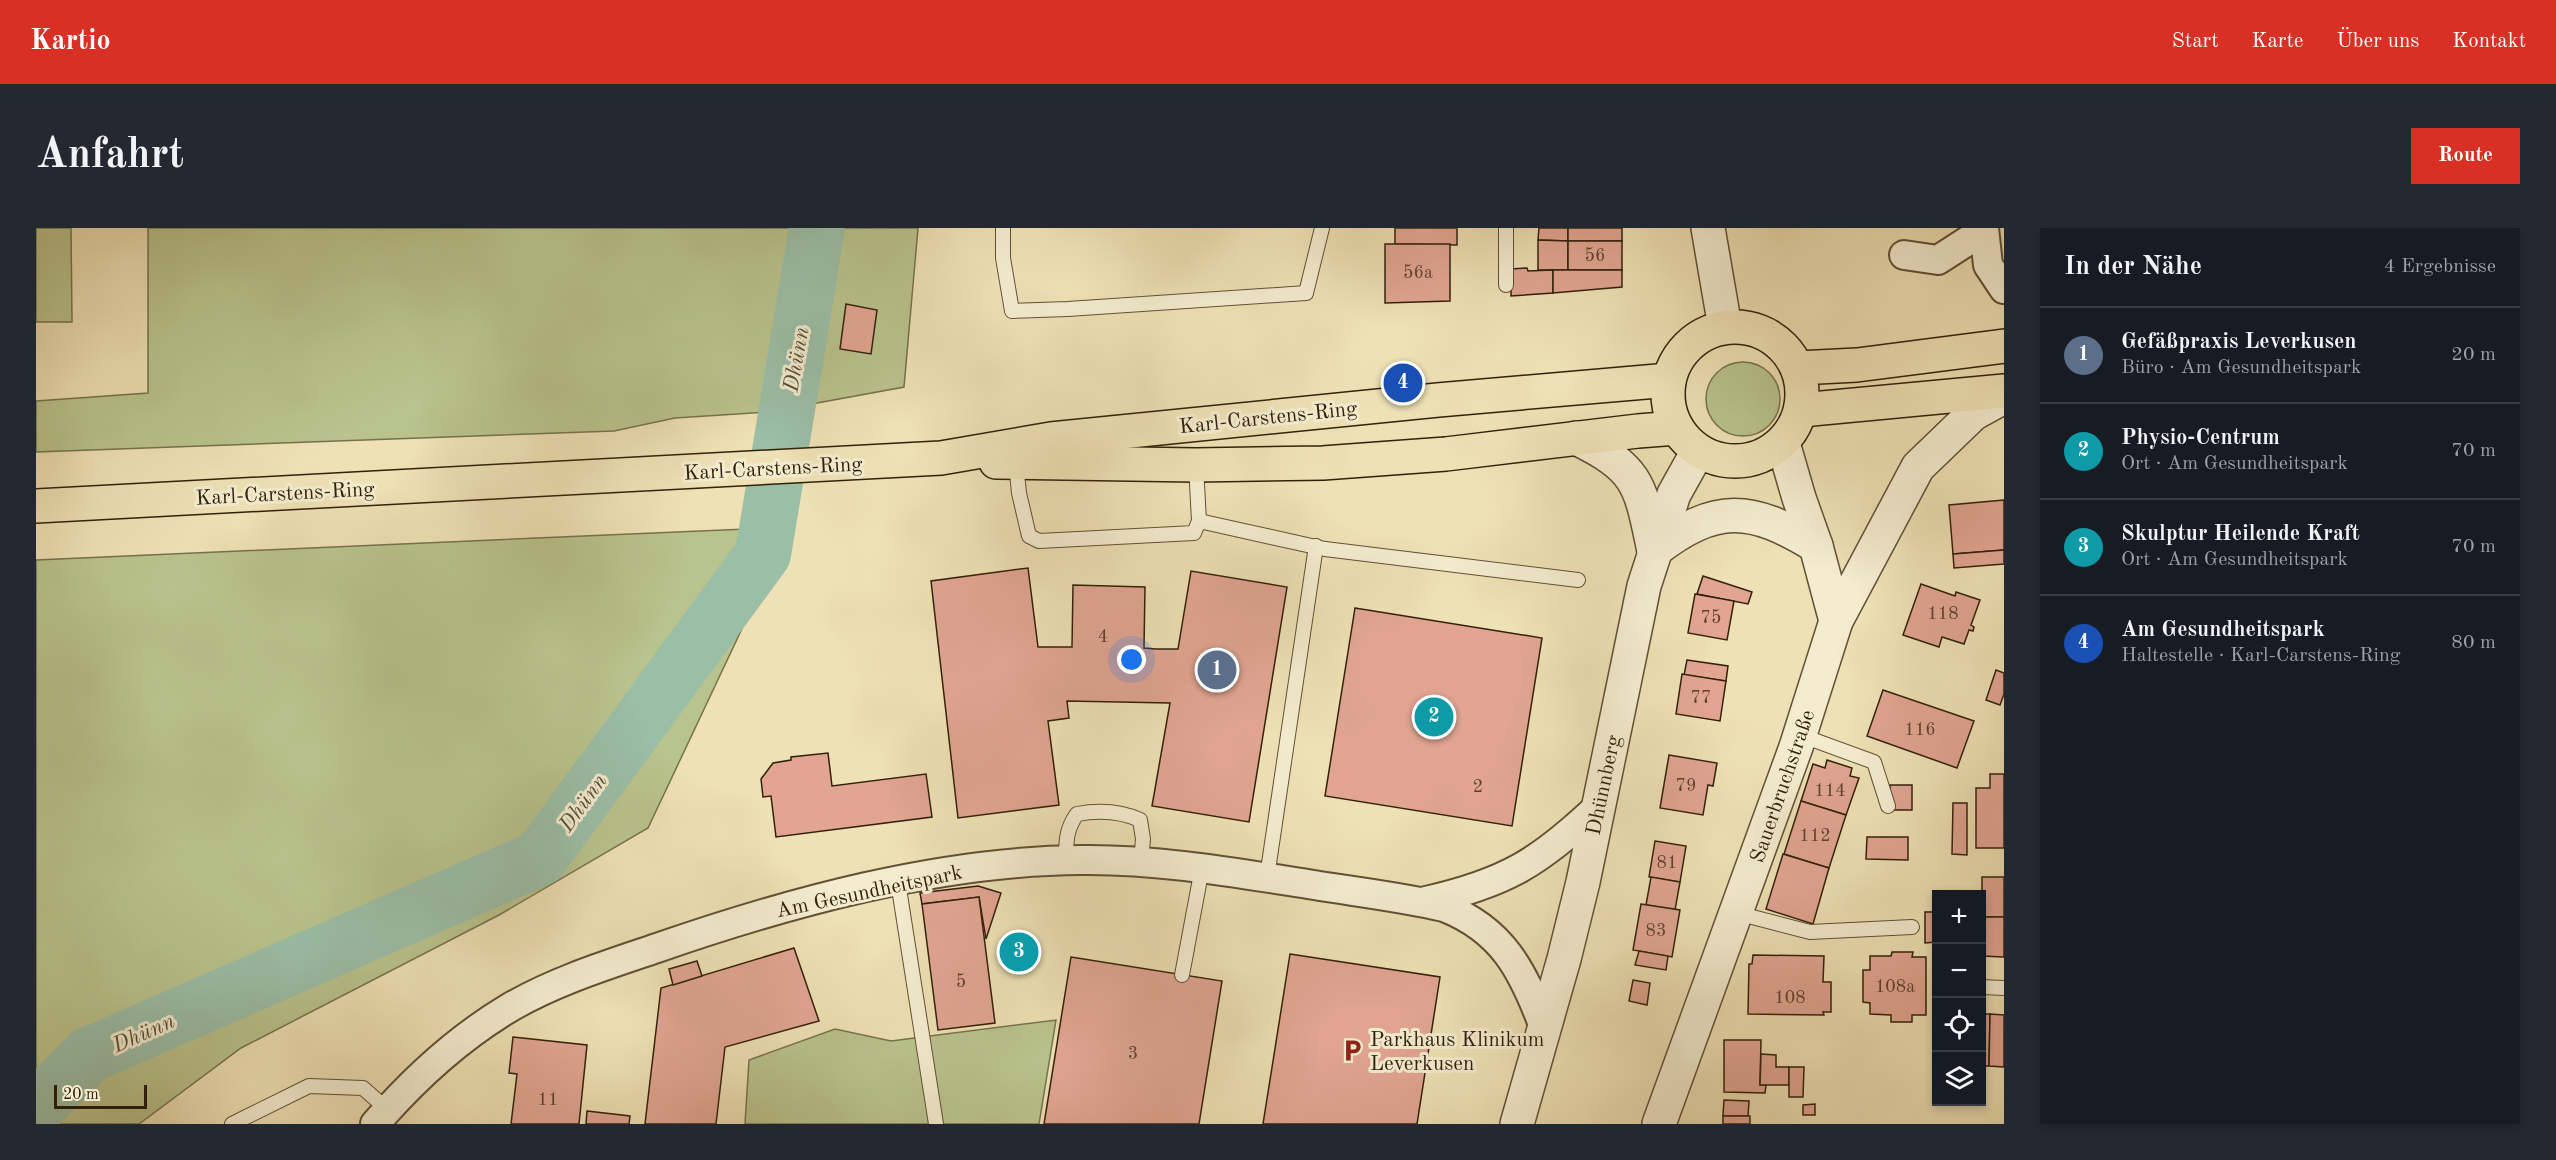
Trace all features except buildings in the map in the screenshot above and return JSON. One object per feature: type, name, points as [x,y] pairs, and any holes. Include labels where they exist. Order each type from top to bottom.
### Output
[{"type":"main road","points":[[1725,327],[1755,329],[1781,344],[1798,368],[1803,389],[1801,410],[1794,428],[1783,443],[1756,459],[1726,462],[1687,440],[1668,405],[1669,380],[1680,355],[1700,336],[1725,327]]},
{"type":"main road","points":[[1798,368],[1857,365],[2004,346]]},
{"type":"main road","name":"Karl-Carstens-Ring","points":[[36,506],[941,458],[1051,438],[1669,380]]},
{"type":"main road","points":[[1801,410],[2004,391]]},
{"type":"main road","name":"Karl-Carstens-Ring","points":[[941,458],[1016,464],[1323,463],[1446,454],[1576,438],[1687,440]]},
{"type":"main road","name":"Karl-Carstens-Ring","points":[[36,483],[534,479]]},
{"type":"street","points":[[1708,228],[1725,327]]},
{"type":"street","points":[[1904,255],[1938,260],[1984,229],[1988,265],[2004,289]]},
{"type":"street","name":"Sauerbruchstraße","points":[[1659,1124],[1800,735],[1836,621],[1918,467],[1972,414],[2004,397]]},
{"type":"street","points":[[1576,438],[1604,452],[1629,472],[1642,498],[1654,551],[1679,532],[1704,520],[1730,515],[1759,517],[1788,528],[1816,546]]},
{"type":"street","name":"Dhünnberg","points":[[1517,1124],[1564,959],[1599,806],[1638,617],[1654,551],[1674,494],[1687,440]]},
{"type":"street","points":[[1783,443],[1816,546],[1836,621]]},
{"type":"street","name":"Am Gesundheitspark","points":[[1421,902],[1460,893],[1521,869],[1552,849],[1599,806]]},
{"type":"street","name":"Am Gesundheitspark","points":[[382,1117],[436,1064],[508,1009],[552,986],[596,969],[738,922],[898,882],[982,867],[1066,860],[1141,861],[1202,868],[1421,902],[1461,914],[1478,925],[1504,948],[1528,985],[1544,1027]]},
{"type":"lane","points":[[1003,228],[1003,258],[1012,311],[1306,293],[1322,228]]},
{"type":"lane","points":[[1506,228],[1506,285]]},
{"type":"lane","points":[[1016,464],[1019,493],[1029,536],[1039,541],[1194,533],[1198,521],[1196,465]]},
{"type":"lane","points":[[1198,521],[1325,549],[1578,580]]},
{"type":"lane","points":[[1267,877],[1316,546]]},
{"type":"lane","points":[[1800,735],[1874,762],[1888,806]]},
{"type":"lane","points":[[1066,860],[1066,835],[1070,824],[1077,814],[1090,812],[1125,813],[1140,820],[1143,839],[1141,861]]},
{"type":"lane","points":[[1182,975],[1202,868]]},
{"type":"lane","points":[[898,882],[936,1124]]},
{"type":"lane","points":[[1737,913],[1810,932],[1912,927]]},
{"type":"lane","points":[[1986,987],[2004,988]]},
{"type":"lane","points":[[232,1124],[309,1086],[363,1088],[382,1117]]},
{"type":"green space","points":[[36,228],[71,228],[72,322],[36,322]]},
{"type":"green space","points":[[148,228],[918,228],[904,387],[768,412],[675,418],[614,431],[36,452],[36,401],[148,393]]},
{"type":"green space","points":[[1743,362],[1757,365],[1769,373],[1777,385],[1780,399],[1777,413],[1769,425],[1757,433],[1743,436],[1729,433],[1717,425],[1709,413],[1706,399],[1709,385],[1717,373],[1729,365]]},
{"type":"green space","points":[[790,527],[648,828],[499,915],[241,1048],[139,1124],[36,1124],[36,560]]},
{"type":"green space","points":[[1056,1020],[1039,1124],[745,1124],[749,1060],[835,1029],[891,1041]]},
{"type":"waterway","name":"Dhünn","points":[[36,1108],[89,1055],[540,858],[763,554],[817,228]]},
{"type":"place","name":"Am Gesundheitspark","points":[[1403,383]]},
{"type":"place","name":"Gefäßpraxis Leverkusen","points":[[1217,670]]},
{"type":"place","name":"Physio-Centrum","points":[[1434,717]]},
{"type":"place","name":"Skulptur Heilende Kraft","points":[[1019,952]]},
{"type":"place","name":"Parkhaus Klinikum Leverkusen","points":[[1352,1051]]}]
